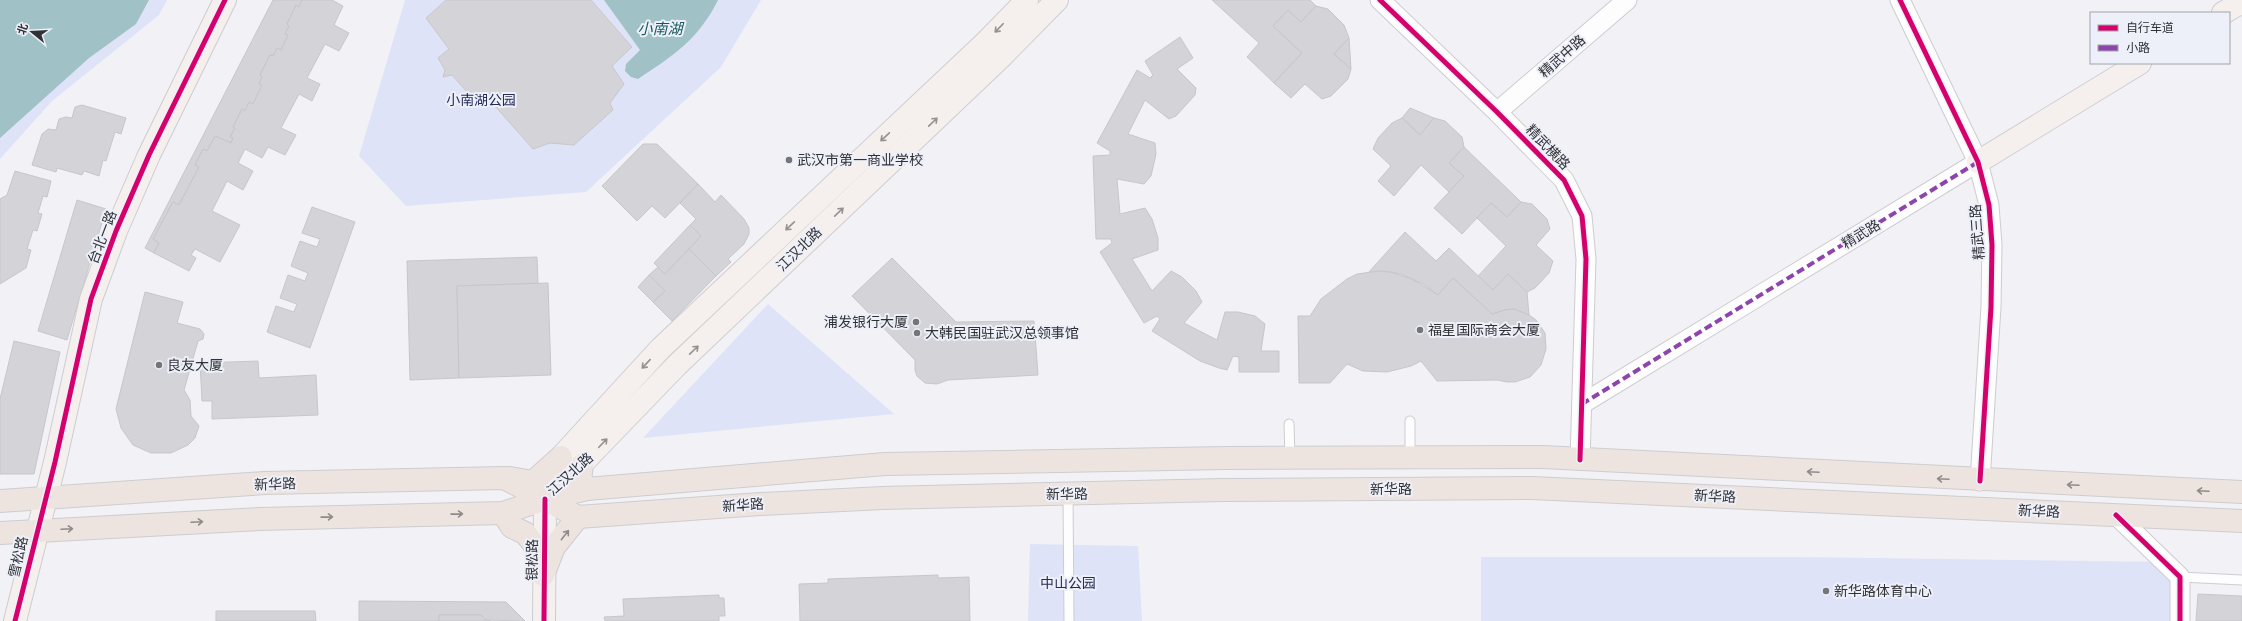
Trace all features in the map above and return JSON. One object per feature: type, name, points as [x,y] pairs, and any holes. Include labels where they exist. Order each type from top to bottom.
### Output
[{"type":"main road","name":"台北一路","points":[[44,498],[55,462],[91,299],[116,231],[149,155],[225,0]]},
{"type":"main road","name":"江汉北路","points":[[545,499],[560,457],[660,349],[986,42],[1027,0]]},
{"type":"main road","name":"江汉北路","points":[[545,499],[582,465],[677,365],[995,63],[1058,0]]},
{"type":"main road","points":[[2225,12],[2242,2]]},
{"type":"main road","name":"精武路","points":[[1978,162],[2138,64]]},
{"type":"main road","points":[[504,478],[533,482],[560,457]]},
{"type":"main road","name":"新华路","points":[[0,533],[259,519],[503,513],[545,499],[587,489],[885,464],[1290,458],[1543,457],[2242,492]]},
{"type":"main road","points":[[582,465],[580,478],[587,489]]},
{"type":"main road","name":"新华路","points":[[0,501],[265,483],[504,478],[578,517],[790,502],[1222,490],[1532,488],[2242,522]]},
{"type":"main road","name":"雪松路","points":[[15,621],[44,498]]},
{"type":"main road","name":"银松路","points":[[544,621],[543,574],[545,499]]},
{"type":"main road","points":[[503,513],[512,527],[525,534],[533,543],[540,555],[543,574]]},
{"type":"main road","points":[[543,574],[554,547],[578,517]]},
{"type":"street","name":"精武横路","points":[[1380,0],[1497,112],[1564,180],[1582,216],[1586,259],[1580,460]]},
{"type":"street","name":"精武中路","points":[[1497,112],[1627,0]]},
{"type":"street","name":"精武三路","points":[[1900,0],[1978,162],[1989,205],[1992,245],[1991,307],[1980,480]]},
{"type":"street","name":"精武路","points":[[1582,404],[1978,162]]},
{"type":"street","points":[[2116,515],[2180,578],[2180,621]]},
{"type":"lane","points":[[1410,421],[1410,458]]},
{"type":"lane","points":[[1289,424],[1290,458]]},
{"type":"lane","points":[[1068,494],[1070,621]]},
{"type":"lane","points":[[2180,578],[2242,580]]},
{"type":"green space","points":[[0,0],[167,0],[159,15],[52,101],[0,159]]},
{"type":"green space","name":"小南湖公园","points":[[405,0],[761,0],[721,67],[586,192],[406,206],[359,156]]},
{"type":"green space","points":[[768,304],[894,414],[643,438]]},
{"type":"green space","name":"中山公园","points":[[1030,544],[1138,546],[1142,621],[1028,621]]},
{"type":"green space","name":"新华路体育中心","points":[[1481,557],[1797,557],[2171,562],[2172,621],[1481,621]]},
{"type":"water","points":[[0,0],[149,0],[136,24],[89,58],[0,138]]},
{"type":"water","name":"小南湖","points":[[604,0],[718,0],[702,26],[684,46],[638,79],[631,77],[625,71],[626,64],[640,50]]},
{"type":"building","points":[[273,0],[302,0],[299,7],[296,5],[287,24],[289,26],[285,34],[288,35],[281,50],[277,48],[273,56],[270,55],[260,75],[262,77],[259,84],[262,85],[253,104],[249,102],[245,111],[242,109],[233,127],[235,128],[230,137],[233,138],[231,143],[215,136],[207,151],[203,149],[195,165],[199,167],[179,205],[173,202],[153,239],[159,243],[154,253],[145,248]]},
{"type":"building","points":[[302,0],[332,0],[343,6],[334,25],[349,33],[339,51],[325,44],[307,78],[320,84],[312,101],[299,94],[281,128],[296,135],[285,155],[268,147],[262,158],[245,149],[238,163],[253,171],[243,190],[227,181],[212,211],[240,225],[220,262],[195,249],[191,255],[196,258],[189,271],[154,253],[159,243],[153,239],[173,202],[179,205],[199,167],[195,165],[203,149],[207,151],[215,136],[231,143],[233,138],[230,137],[235,128],[233,127],[242,109],[245,111],[249,102],[253,104],[262,85],[259,84],[262,77],[260,75],[270,55],[273,56],[277,48],[281,50],[288,35],[285,34],[289,26],[287,24],[296,5],[299,7]]},
{"type":"building","points":[[446,0],[591,0],[632,47],[612,66],[624,84],[610,103],[613,110],[574,145],[550,143],[533,149],[494,105],[477,103],[452,75],[443,77],[445,70],[438,58],[449,49],[426,18]]},
{"type":"building","points":[[1212,0],[1310,0],[1316,6],[1301,22],[1288,10],[1273,26],[1302,53],[1274,83],[1247,57],[1259,43]]},
{"type":"building","points":[[1316,6],[1328,9],[1344,25],[1349,38],[1334,54],[1351,69],[1348,79],[1331,96],[1322,99],[1305,84],[1291,98],[1274,83],[1302,53],[1273,26],[1288,10],[1301,22]]},
{"type":"building","points":[[1180,37],[1193,58],[1177,69],[1196,88],[1195,95],[1176,116],[1169,119],[1145,100],[1128,134],[1155,143],[1156,154],[1151,176],[1144,184],[1117,179],[1120,214],[1145,208],[1152,219],[1158,238],[1158,250],[1132,259],[1152,291],[1171,271],[1182,277],[1196,291],[1202,302],[1184,323],[1217,340],[1225,312],[1238,312],[1255,316],[1265,324],[1261,351],[1279,351],[1279,372],[1239,372],[1239,357],[1233,356],[1227,370],[1219,368],[1200,361],[1152,331],[1160,319],[1157,316],[1144,323],[1100,252],[1112,243],[1111,239],[1096,239],[1093,156],[1110,155],[1110,151],[1097,143],[1137,70],[1150,78],[1153,75],[1145,61]]},
{"type":"building","points":[[1349,38],[1351,69],[1334,54]]},
{"type":"building","points":[[82,105],[126,118],[121,134],[115,132],[106,161],[103,160],[99,176],[84,171],[82,175],[57,168],[56,172],[32,165],[42,134],[48,129],[56,130],[59,119],[66,117],[72,118],[75,107]]},
{"type":"building","points":[[1410,108],[1434,118],[1420,135],[1402,118]]},
{"type":"building","points":[[1402,118],[1420,135],[1434,118],[1445,121],[1462,137],[1464,147],[1449,163],[1464,176],[1449,192],[1421,165],[1394,196],[1378,181],[1391,166],[1373,149],[1378,138],[1392,123]]},
{"type":"building","points":[[643,144],[657,144],[698,184],[665,218],[652,206],[637,221],[602,186]]},
{"type":"building","points":[[1464,147],[1521,202],[1507,217],[1491,203],[1462,234],[1434,208],[1464,176],[1449,163]]},
{"type":"building","points":[[15,171],[51,181],[47,197],[43,196],[38,213],[42,214],[37,231],[33,230],[27,249],[31,250],[26,268],[0,284],[0,199],[7,195]]},
{"type":"building","points":[[698,184],[715,202],[721,195],[744,219],[749,228],[749,234],[744,244],[728,259],[731,262],[716,276],[689,249],[701,236],[690,225],[696,219],[680,203]]},
{"type":"building","points":[[77,200],[106,209],[67,340],[38,331]]},
{"type":"building","points":[[1521,202],[1532,204],[1547,219],[1550,229],[1536,245],[1553,261],[1549,273],[1535,288],[1527,292],[1508,274],[1493,290],[1478,276],[1506,246],[1477,218],[1491,203],[1507,217]]},
{"type":"building","points":[[312,207],[355,222],[310,348],[267,332],[276,306],[294,312],[297,304],[280,298],[288,275],[305,281],[308,273],[291,266],[300,241],[317,247],[320,239],[302,233]]},
{"type":"building","points":[[690,225],[701,236],[665,274],[654,263]]},
{"type":"building","points":[[1405,232],[1436,261],[1449,248],[1493,290],[1508,274],[1527,292],[1529,315],[1514,309],[1492,314],[1453,278],[1438,295],[1423,284],[1401,274],[1390,272],[1368,273]]},
{"type":"building","points":[[689,249],[716,276],[672,321],[653,302],[665,291],[649,275],[658,267],[665,274]]},
{"type":"building","points":[[537,257],[538,283],[457,286],[459,378],[410,380],[407,261]]},
{"type":"building","name":"浦发银行大厦","points":[[892,258],[956,322],[1034,321],[1038,375],[948,380],[937,384],[925,383],[917,376],[915,370],[915,360],[852,296]]},
{"type":"building","name":"福星国际商会大厦","points":[[1379,271],[1390,272],[1412,279],[1438,295],[1453,278],[1492,314],[1514,309],[1529,315],[1536,320],[1545,333],[1546,349],[1541,365],[1530,377],[1515,382],[1507,382],[1497,380],[1437,381],[1421,361],[1411,366],[1387,372],[1363,371],[1347,364],[1330,383],[1299,383],[1298,316],[1310,316],[1321,299],[1347,279],[1357,274]]},
{"type":"building","points":[[649,275],[665,291],[653,302],[638,287]]},
{"type":"building","points":[[548,283],[551,375],[459,378],[457,286]]},
{"type":"building","name":"良友大厦","points":[[145,292],[183,302],[177,323],[200,329],[204,334],[203,339],[198,341],[184,390],[190,400],[191,416],[199,426],[195,438],[188,445],[171,453],[151,453],[133,445],[121,428],[116,409]]},
{"type":"building","points":[[14,341],[60,352],[34,474],[0,474],[0,399]]},
{"type":"building","points":[[258,361],[259,378],[316,375],[318,415],[212,419],[212,401],[202,401],[200,363]]},
{"type":"building","points":[[938,575],[938,578],[969,577],[970,621],[800,621],[799,584],[828,583],[828,579]]},
{"type":"building","points":[[2198,594],[2242,596],[2242,621],[2196,621]]},
{"type":"building","points":[[719,595],[719,598],[724,598],[725,616],[719,616],[719,621],[605,621],[604,617],[624,616],[623,599]]},
{"type":"building","points":[[359,601],[506,602],[525,621],[486,620],[481,615],[439,615],[439,621],[359,621]]},
{"type":"building","points":[[216,611],[315,611],[316,621],[216,621]]},
{"type":"building","points":[[439,615],[481,615],[486,620],[491,621],[439,621]]},
{"type":"marked path","points":[[1582,404],[1978,162]]},
{"type":"cycle path","points":[[15,621],[55,462],[91,299],[116,231],[149,155],[225,0]]},
{"type":"cycle path","points":[[1380,0],[1497,112],[1564,180],[1582,216],[1586,259],[1580,460]]},
{"type":"cycle path","points":[[1900,0],[1978,162],[1989,205],[1992,245],[1991,307],[1980,481]]},
{"type":"cycle path","points":[[544,621],[545,499]]},
{"type":"cycle path","points":[[2116,515],[2180,577],[2180,621]]},
{"type":"place","name":"武汉市第一商业学校","points":[[789,160]]},
{"type":"place","name":"浦发银行大厦","points":[[916,322]]},
{"type":"place","name":"福星国际商会大厦","points":[[1420,330]]},
{"type":"place","name":"大韩民国驻武汉总领事馆","points":[[917,333]]},
{"type":"place","name":"良友大厦","points":[[159,365]]},
{"type":"place","name":"新华路体育中心","points":[[1826,591]]}]
